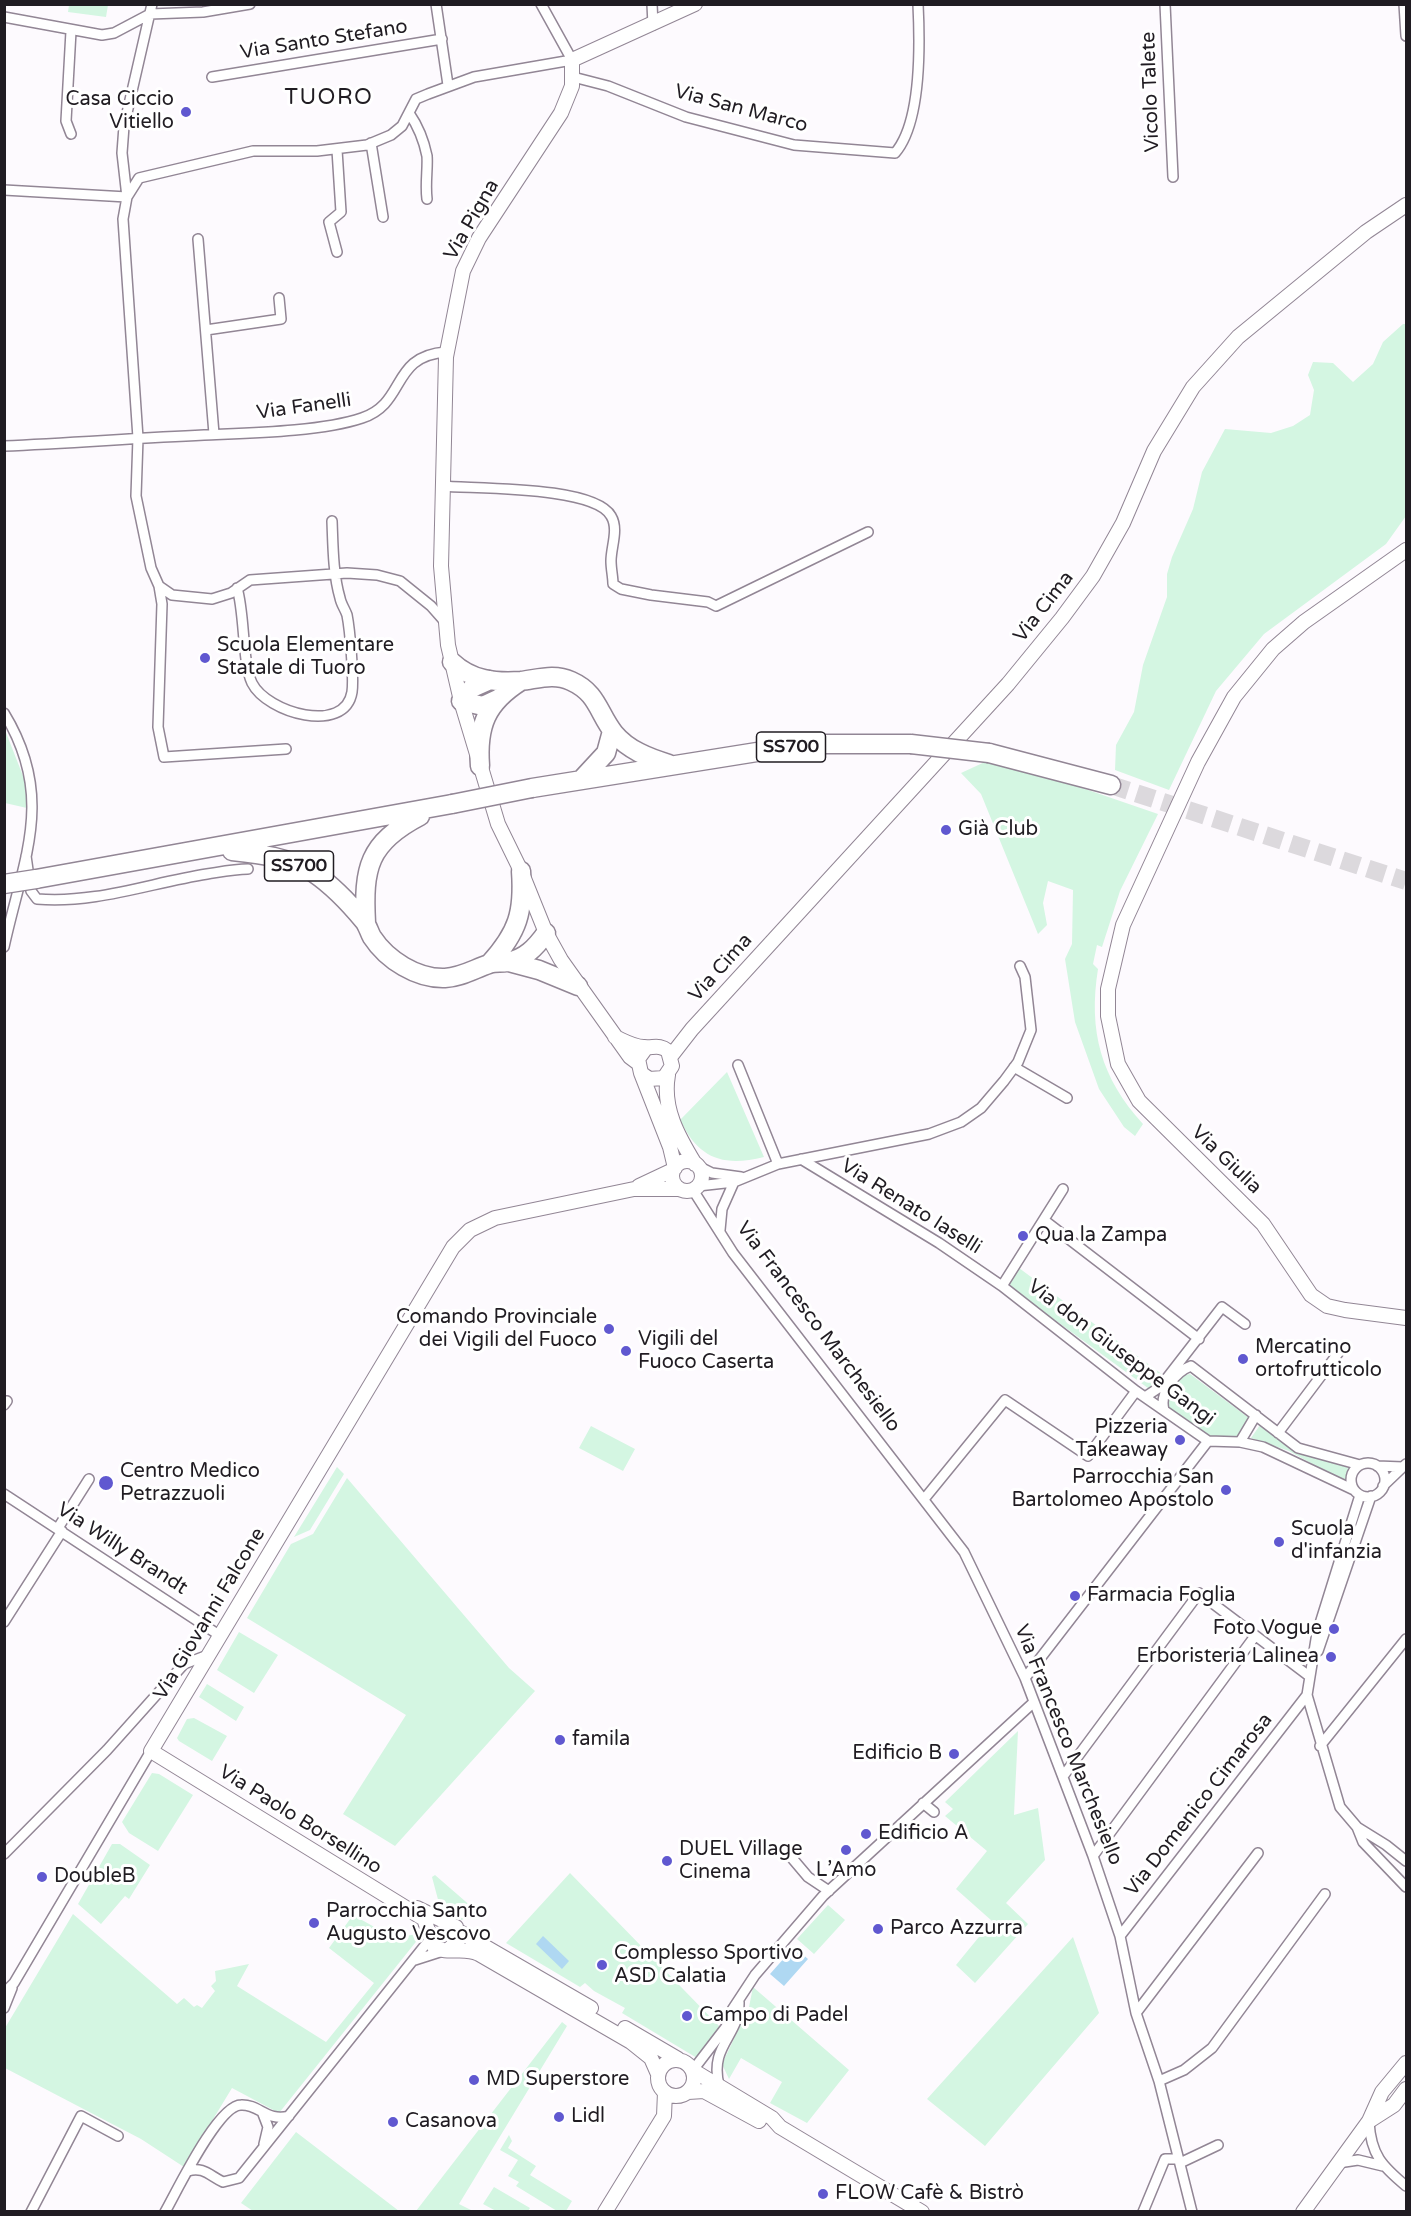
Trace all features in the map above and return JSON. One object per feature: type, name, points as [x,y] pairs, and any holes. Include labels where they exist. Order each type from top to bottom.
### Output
[{"type":"highway","name":"SS700","points":[[452,662],[473,677],[490,680],[521,681],[547,677],[570,680],[587,690],[603,712],[612,731],[621,741],[647,758],[672,765]]},
{"type":"highway","points":[[490,680],[472,688],[461,701],[483,706],[498,699],[521,681]]},
{"type":"highway","points":[[480,766],[478,740],[484,719],[498,699]]},
{"type":"highway","points":[[581,780],[606,753],[612,731]]},
{"type":"highway","name":"SS700","points":[[4,884],[212,849],[532,788],[807,744],[911,744],[989,753],[1112,785]]},
{"type":"highway","name":"SS700","points":[[366,923],[365,879],[374,854],[396,829],[445,806]]},
{"type":"highway","name":"SS700","points":[[212,849],[277,856],[313,872],[342,897],[366,923],[372,937],[382,949],[397,963],[418,973],[444,978],[467,974],[508,953],[536,947],[546,933]]},
{"type":"highway","points":[[508,953],[521,910],[521,871]]},
{"type":"highway","name":"SS700","points":[[508,953],[539,970],[578,986]]},
{"type":"street","points":[[4,17],[71,31],[114,33],[151,9],[203,12],[250,4]]},
{"type":"street","points":[[436,4],[448,85]]},
{"type":"street","points":[[542,4],[572,60]]},
{"type":"street","points":[[652,4],[653,25]]},
{"type":"street","points":[[127,197],[139,178],[253,151],[337,150],[370,143],[402,126],[416,99],[448,85],[474,77],[572,60],[653,25],[694,4]]},
{"type":"street","name":"Via San Marco","points":[[573,77],[601,83],[686,117],[794,146],[895,153],[904,142],[915,94],[918,4]]},
{"type":"street","name":"Vicolo Talete","points":[[1165,4],[1173,177]]},
{"type":"street","points":[[1404,4],[1407,36]]},
{"type":"street","points":[[151,9],[124,126],[122,153],[127,197],[123,219],[138,438],[136,498],[151,568],[159,586],[162,604],[158,727],[164,757],[286,749]]},
{"type":"street","points":[[71,31],[66,121],[71,134]]},
{"type":"street","name":"Via Santo Stefano","points":[[212,77],[442,39]]},
{"type":"street","name":"Via Pigna","points":[[442,486],[447,352],[463,271],[479,238],[561,113],[572,86],[572,60]]},
{"type":"street","points":[[409,112],[419,129],[427,158],[425,168],[427,199]]},
{"type":"street","points":[[370,143],[383,217]]},
{"type":"street","points":[[337,150],[341,212],[329,222],[337,252]]},
{"type":"street","points":[[4,190],[127,197]]},
{"type":"street","name":"Via Cima","points":[[671,1056],[692,1029],[1008,684],[1062,618],[1093,576],[1123,523],[1154,451],[1193,387],[1238,338],[1366,232],[1407,205]]},
{"type":"street","points":[[198,239],[214,434]]},
{"type":"street","points":[[206,330],[281,320],[279,298]]},
{"type":"street","name":"Via Fanelli","points":[[4,446],[268,431],[362,418],[385,405],[410,365],[434,353],[447,352]]},
{"type":"street","points":[[668,1075],[654,1080],[640,1068],[630,1058],[578,986],[546,933],[521,871],[498,824],[461,701],[452,662],[441,566],[442,486],[554,493],[603,505],[613,518],[613,584],[633,592],[708,602],[716,606],[868,532]]},
{"type":"street","points":[[237,588],[251,681],[260,694],[286,712],[328,714],[340,711],[349,704],[352,692],[347,617],[340,599],[336,574],[332,521]]},
{"type":"street","name":"Via Giulia","points":[[1407,550],[1304,622],[1273,649],[1234,697],[1198,762],[1123,925],[1108,989],[1112,1042],[1124,1077],[1139,1101],[1263,1224],[1311,1295],[1327,1306],[1407,1318]]},
{"type":"street","points":[[159,586],[172,595],[212,599],[250,580],[336,574],[377,575],[400,581],[431,606],[446,623]]},
{"type":"street","points":[[4,714],[23,748],[32,780],[33,818],[4,947]]},
{"type":"street","points":[[26,856],[31,891],[37,899],[53,900],[105,896],[174,879],[248,869]]},
{"type":"street","points":[[652,1047],[640,1054],[640,1068],[670,1148],[674,1169],[672,1179],[690,1189],[738,1180],[778,1164],[929,1134],[961,1122],[981,1108],[1014,1067],[1031,1030],[1025,978],[1020,966]]},
{"type":"street","name":"Via Cima","points":[[652,1047],[692,1029]]},
{"type":"street","points":[[615,1037],[668,1051],[671,1056],[672,1066],[665,1089],[670,1114],[702,1178],[690,1189]]},
{"type":"street","points":[[738,1065],[778,1164]]},
{"type":"street","points":[[1014,1067],[1067,1098]]},
{"type":"street","name":"Via Renato Iaselli","points":[[801,1160],[939,1243],[1002,1286]]},
{"type":"street","points":[[674,1169],[686,1162],[712,1173],[738,1180]]},
{"type":"street","name":"Via Giovanni Falcone","points":[[634,1189],[674,1169]]},
{"type":"street","points":[[720,1230],[722,1209],[738,1180]]},
{"type":"street","name":"Via Giovanni Falcone","points":[[4,2008],[14,1983],[219,1635],[453,1247],[470,1230],[495,1218],[634,1189],[690,1189]]},
{"type":"street","name":"Via Francesco Marchesiello","points":[[690,1189],[720,1230],[733,1253],[925,1498],[964,1552],[1025,1678],[1064,1775],[1093,1856],[1120,1936],[1136,2013],[1182,2161],[1192,2211]]},
{"type":"street","points":[[1002,1286],[1063,1189]]},
{"type":"street","points":[[1044,1220],[1199,1339]]},
{"type":"street","name":"Via don Giuseppe Gangi","points":[[1002,1286],[1136,1391],[1208,1441],[1240,1442],[1263,1447],[1357,1492]]},
{"type":"street","points":[[1145,1396],[1156,1392],[1222,1307],[1245,1324]]},
{"type":"street","points":[[1278,1433],[1339,1352]]},
{"type":"street","points":[[1187,1353],[1191,1366],[1298,1448],[1360,1465],[1405,1465]]},
{"type":"street","points":[[1164,1410],[1164,1394],[1179,1372],[1191,1366]]},
{"type":"street","points":[[925,1498],[1005,1400],[1088,1456],[1136,1391]]},
{"type":"street","points":[[1240,1442],[1256,1415]]},
{"type":"street","points":[[1025,1678],[1208,1441]]},
{"type":"street","points":[[1360,1465],[1352,1473],[1357,1492],[1317,1633],[1307,1695],[1320,1746],[1340,1807],[1357,1827],[1386,1845],[1407,1862]]},
{"type":"street","points":[[1310,1671],[1326,1633],[1371,1496],[1405,1465]]},
{"type":"street","points":[[1377,1466],[1383,1475],[1383,1486]]},
{"type":"street","points":[[4,1622],[88,1479]]},
{"type":"street","points":[[1357,1492],[1371,1496]]},
{"type":"street","name":"Via Willy Brandt","points":[[4,1494],[219,1635]]},
{"type":"street","points":[[1064,1775],[1199,1593],[1255,1636],[1310,1671]]},
{"type":"street","points":[[1093,1856],[1255,1636]]},
{"type":"street","points":[[1320,1746],[1407,1639]]},
{"type":"street","points":[[4,1854],[107,1750],[184,1664],[208,1655]]},
{"type":"street","name":"Via Domenico Cimarosa","points":[[1120,1936],[1307,1695]]},
{"type":"street","points":[[688,2092],[694,2082],[693,2071],[726,2027],[732,2010],[755,1975],[829,1891],[1034,1702]]},
{"type":"street","name":"Via Paolo Borsellino","points":[[154,1747],[424,1919],[430,1928]]},
{"type":"street","points":[[924,1803],[934,1812]]},
{"type":"street","points":[[1357,1827],[1363,1842],[1407,1887]]},
{"type":"street","points":[[786,1851],[808,1877],[829,1891]]},
{"type":"street","points":[[1136,2013],[1258,1853]]},
{"type":"street","points":[[1159,2081],[1184,2070],[1212,2048],[1325,1894]]},
{"type":"street","points":[[188,2171],[194,2169],[207,2172],[223,2181],[239,2178],[373,2007],[415,1960],[430,1928],[434,1925],[453,1927],[687,2063],[693,2071],[772,2118],[780,2127],[921,2211]]},
{"type":"street","points":[[430,1928],[434,1947],[446,1951],[456,1945],[453,1927]]},
{"type":"street","points":[[415,1960],[446,1951],[472,1950],[613,2031],[651,2058],[660,2086],[665,2092],[674,2096],[704,2091],[768,2125],[780,2127]]},
{"type":"street","name":"Via Giovanni Falcone","points":[[4,1993],[14,1983]]},
{"type":"street","points":[[719,2085],[716,2064],[718,2053],[740,2012],[739,2002]]},
{"type":"street","points":[[658,2074],[663,2065],[678,2059]]},
{"type":"street","points":[[1303,2211],[1369,2121],[1382,2092],[1407,2063]]},
{"type":"street","points":[[1369,2121],[1394,2105],[1407,2089]]},
{"type":"street","points":[[605,2211],[664,2116],[665,2092]]},
{"type":"street","points":[[165,2211],[204,2146],[232,2107],[246,2105],[264,2114],[281,2118],[289,2116]]},
{"type":"street","points":[[262,2149],[268,2127],[264,2114]]},
{"type":"street","points":[[31,2211],[81,2116],[118,2136]]},
{"type":"street","points":[[1369,2121],[1370,2142],[1383,2166],[1407,2186]]},
{"type":"street","points":[[1143,2211],[1165,2159],[1182,2161],[1218,2145]]},
{"type":"street","points":[[204,2146],[207,2172]]},
{"type":"street","points":[[1338,2163],[1358,2160],[1383,2166]]},
{"type":"green space","points":[[69,5],[108,5],[106,17],[68,12]]},
{"type":"green space","points":[[1403,324],[1406,324],[1406,516],[1386,544],[1264,634],[1216,691],[1169,790],[1115,770],[1116,745],[1134,712],[1143,665],[1167,597],[1167,574],[1172,557],[1193,509],[1202,472],[1225,429],[1271,433],[1293,426],[1310,415],[1314,390],[1308,375],[1313,362],[1333,363],[1353,382],[1373,364],[1383,342]]},
{"type":"green space","points":[[5,730],[25,781],[27,808],[5,803]]},
{"type":"green space","points":[[987,761],[1056,779],[1158,814],[1120,891],[1102,947],[1097,945],[1093,964],[1098,969],[1095,1013],[1101,1052],[1117,1089],[1143,1124],[1135,1136],[1124,1127],[1099,1089],[1075,1022],[1065,959],[1072,944],[1073,890],[1048,881],[1043,903],[1047,925],[1038,934],[981,794],[961,773]]},
{"type":"green space","points":[[727,1072],[764,1157],[736,1161],[714,1157],[695,1144],[680,1120]]},
{"type":"green space","points":[[1019,1268],[1163,1375],[1152,1391],[1007,1285]]},
{"type":"green space","points":[[1190,1374],[1249,1418],[1237,1436],[1210,1437],[1166,1406],[1168,1394],[1180,1376]]},
{"type":"green space","points":[[1260,1425],[1297,1451],[1352,1469],[1347,1483],[1289,1451],[1251,1438]]},
{"type":"green space","points":[[591,1426],[635,1449],[623,1471],[579,1448]]},
{"type":"green space","points":[[337,1467],[344,1474],[310,1530],[294,1537]]},
{"type":"green space","points":[[347,1478],[509,1668],[535,1691],[395,1846],[343,1814],[406,1715],[247,1618],[291,1544],[313,1534]]},
{"type":"green space","points":[[239,1632],[278,1655],[254,1693],[217,1670]]},
{"type":"green space","points":[[207,1684],[244,1707],[236,1721],[199,1697]]},
{"type":"green space","points":[[194,1718],[227,1736],[212,1761],[177,1738],[187,1719]]},
{"type":"green space","points":[[1018,1731],[1014,1815],[1038,1808],[1045,1860],[1006,1903],[1028,1924],[975,1983],[956,1965],[992,1921],[956,1889],[987,1851],[945,1816],[953,1809],[945,1802]]},
{"type":"green space","points":[[152,1773],[159,1774],[193,1795],[158,1851],[129,1833],[122,1822]]},
{"type":"green space","points":[[112,1844],[120,1844],[150,1865],[129,1899],[125,1896],[101,1924],[78,1904]]},
{"type":"green space","name":"Complesso Sportivo ASD Calatia","points":[[570,1873],[721,2028],[697,2058],[622,2013],[625,2008],[594,1991],[585,1983],[580,1987],[506,1943]]},
{"type":"green space","points":[[435,1875],[473,1908],[462,1920],[440,1907],[432,1877]]},
{"type":"green space","points":[[828,1905],[845,1920],[814,1954],[797,1939]]},
{"type":"green space","points":[[73,1914],[177,2004],[184,1998],[194,2007],[197,2005],[202,2008],[215,1991],[211,1986],[216,1981],[215,1971],[249,1964],[237,1986],[326,2042],[374,1983],[329,1948],[353,1915],[394,1938],[423,1933],[279,2113],[232,2088],[184,2167],[141,2139],[5,2068],[5,2028]]},
{"type":"green space","points":[[1073,1937],[1099,2013],[985,2146],[927,2099]]},
{"type":"green space","points":[[753,1987],[849,2070],[807,2123],[770,2103],[782,2082],[741,2058],[729,2079],[722,2064],[749,2007]]},
{"type":"green space","points":[[562,2022],[567,2026],[459,2204],[473,2211],[416,2211]]},
{"type":"green space","points":[[296,2132],[399,2211],[253,2211],[241,2203]]},
{"type":"green space","points":[[509,2135],[512,2141],[508,2148],[536,2166],[530,2175],[572,2201],[566,2211],[557,2211],[516,2186],[519,2182],[508,2176],[518,2160],[500,2150]]},
{"type":"green space","points":[[494,2187],[530,2208],[528,2211],[496,2211],[483,2204]]},
{"type":"water","points":[[543,1936],[569,1961],[562,1969],[536,1944]]},
{"type":"water","points":[[794,1947],[808,1959],[784,1986],[770,1974]]},
{"type":"tunnel","points":[[1111,785],[1406,881]]},
{"type":"place","name":"Casa Ciccio Vitiello","points":[[186,112]]},
{"type":"place","name":"Scuola Elementare Statale di Tuoro","points":[[205,658]]},
{"type":"place","name":"Già Club","points":[[946,830]]},
{"type":"place","name":"Qua la Zampa","points":[[1023,1236]]},
{"type":"place","name":"Comando Provinciale dei Vigili del Fuoco","points":[[609,1329]]},
{"type":"place","name":"Vigili del Fuoco Caserta","points":[[626,1351]]},
{"type":"place","name":"Mercatino ortofrutticolo","points":[[1243,1359]]},
{"type":"place","name":"Pizzeria Takeaway","points":[[1180,1440]]},
{"type":"place","name":"Centro Medico Petrazzuoli","points":[[106,1483]]},
{"type":"place","name":"Parrocchia San Bartolomeo Apostolo","points":[[1226,1490]]},
{"type":"place","name":"Scuola d'infanzia","points":[[1279,1542]]},
{"type":"place","name":"Farmacia Foglia","points":[[1075,1596]]},
{"type":"place","name":"Foto Vogue","points":[[1334,1629]]},
{"type":"place","name":"Erboristeria Lalinea","points":[[1331,1657]]},
{"type":"place","name":"famila","points":[[560,1740]]},
{"type":"place","name":"Edificio B","points":[[954,1754]]},
{"type":"place","name":"Edificio A","points":[[866,1834]]},
{"type":"place","name":"L’Amo","points":[[846,1850]]},
{"type":"place","name":"DUEL Village Cinema","points":[[667,1861]]},
{"type":"place","name":"DoubleB","points":[[42,1877]]},
{"type":"place","name":"Parrocchia Santo Augusto Vescovo","points":[[314,1923]]},
{"type":"place","name":"Parco Azzurra","points":[[878,1929]]},
{"type":"place","name":"Complesso Sportivo ASD Calatia","points":[[602,1965]]},
{"type":"place","name":"Campo di Padel","points":[[687,2016]]},
{"type":"place","name":"MD Superstore","points":[[474,2080]]},
{"type":"place","name":"Lidl","points":[[559,2117]]},
{"type":"place","name":"Casanova","points":[[393,2122]]},
{"type":"place","name":"FLOW Cafè & Bistrò","points":[[823,2194]]},
{"type":"district","name":"TUORO","points":[[329,98]]}]
